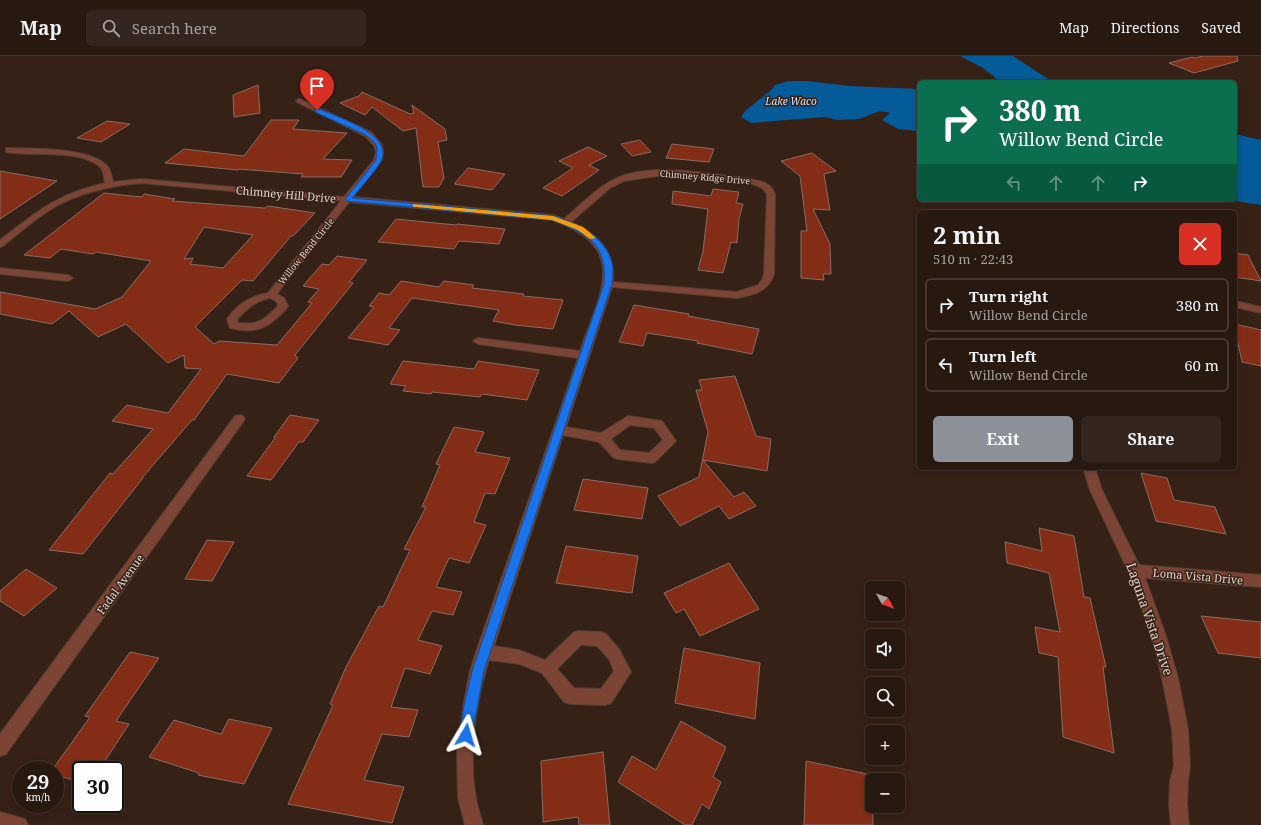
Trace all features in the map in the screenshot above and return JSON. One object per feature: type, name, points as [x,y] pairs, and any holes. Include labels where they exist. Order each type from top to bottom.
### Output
[{"type":"street","name":"Willow Bend Circle","points":[[271,295],[281,300],[283,306],[268,322],[254,328],[234,326],[232,319],[245,304],[257,297],[271,295],[348,200],[378,160],[380,147],[368,134],[299,101]]},
{"type":"street","points":[[9,150],[63,153],[84,157],[101,164],[106,168],[109,185]]},
{"type":"street","name":"Chimney Ridge Drive","points":[[566,222],[607,186],[613,182],[633,175],[666,173],[750,181],[759,183],[769,190],[771,194],[769,274],[767,281],[761,287],[747,293],[726,295],[608,284]]},
{"type":"street","name":"Chimney Hill Drive","points":[[0,244],[50,206],[79,193],[109,185],[158,182],[553,218],[566,222],[580,229],[600,246],[607,258],[609,268],[608,284],[484,652],[469,711],[465,747],[467,798],[474,825]]},
{"type":"street","points":[[0,271],[68,278]]},
{"type":"street","points":[[1237,304],[1261,310]]},
{"type":"street","points":[[478,341],[583,355]]},
{"type":"street","name":"Fadal Avenue","points":[[0,748],[239,419]]},
{"type":"street","points":[[559,430],[603,438],[617,454],[652,458],[670,441],[658,424],[628,420],[603,438]]},
{"type":"street","name":"Laguna Vista Drive","points":[[1089,470],[1096,490],[1135,571],[1159,636],[1170,678],[1180,729],[1182,766],[1179,781],[1178,804],[1180,825]]},
{"type":"street","name":"Loma Vista Drive","points":[[1135,571],[1261,581]]},
{"type":"street","points":[[484,652],[519,657],[547,668],[570,696],[605,697],[623,672],[614,654],[601,639],[585,638],[578,638],[547,668]]},
{"type":"street","points":[[0,821],[19,825]]},
{"type":"water","points":[[960,56],[1013,56],[1050,80],[996,80],[983,68]]},
{"type":"water","name":"Lake Waco","points":[[789,81],[807,81],[850,86],[917,89],[917,131],[898,129],[882,120],[890,113],[880,111],[859,119],[838,120],[825,117],[751,123],[741,117],[745,111],[770,91],[775,85]]},
{"type":"water","points":[[1237,134],[1261,140],[1261,205],[1237,201]]},
{"type":"building","points":[[1203,56],[1237,56],[1238,61],[1194,73],[1169,63],[1192,57],[1195,58]]},
{"type":"building","points":[[258,85],[260,113],[234,117],[233,95]]},
{"type":"building","points":[[362,92],[410,114],[414,113],[412,105],[445,129],[447,140],[438,142],[444,178],[439,187],[423,187],[416,128],[403,131],[372,107],[365,115],[340,103],[359,96]]},
{"type":"building","points":[[271,120],[299,120],[293,129],[347,133],[323,159],[352,160],[341,177],[301,177],[303,174],[165,163],[184,149],[244,156]]},
{"type":"building","points":[[107,121],[130,124],[101,142],[77,138]]},
{"type":"building","points":[[640,140],[651,152],[632,156],[621,144]]},
{"type":"building","points":[[672,144],[714,149],[709,162],[666,158]]},
{"type":"building","points":[[588,147],[607,156],[589,165],[599,170],[562,196],[543,188],[573,168],[559,161]]},
{"type":"building","points":[[812,153],[836,171],[824,174],[830,210],[813,209],[830,244],[831,274],[823,274],[824,280],[801,278],[801,231],[807,231],[800,176],[781,161]]},
{"type":"building","points":[[468,168],[505,174],[492,190],[454,184]]},
{"type":"building","points":[[0,171],[57,181],[0,219]]},
{"type":"building","points":[[713,189],[739,192],[736,203],[743,204],[739,219],[737,243],[731,242],[723,273],[698,270],[703,251],[708,209],[672,204],[673,191],[711,196]]},
{"type":"building","points":[[104,193],[141,197],[144,194],[175,199],[172,201],[265,208],[268,206],[315,213],[293,236],[291,236],[253,281],[242,280],[195,327],[214,344],[219,341],[277,345],[312,303],[308,302],[319,289],[303,286],[322,264],[329,265],[337,256],[367,260],[349,282],[353,283],[295,355],[298,358],[279,383],[227,374],[194,420],[192,420],[142,478],[83,554],[49,550],[110,473],[113,474],[153,429],[112,421],[127,405],[168,413],[201,369],[185,368],[184,355],[168,363],[126,324],[98,337],[69,311],[52,324],[0,314],[0,292],[95,309],[122,297],[151,261],[96,252],[93,254],[61,249],[50,258],[24,255]],"holes":[[[204,227],[253,235],[223,268],[190,264],[193,258],[184,259]]]},
{"type":"building","points":[[396,219],[505,229],[499,244],[459,241],[454,249],[378,242]]},
{"type":"building","points":[[1237,253],[1248,255],[1261,281],[1237,277]]},
{"type":"building","points":[[401,281],[439,287],[444,281],[474,285],[472,288],[524,294],[523,296],[563,300],[553,329],[493,321],[499,310],[412,298],[389,328],[400,330],[388,345],[348,338],[374,307],[369,306],[379,293],[389,295]]},
{"type":"building","points":[[634,305],[689,314],[688,316],[759,329],[752,354],[697,343],[698,341],[647,333],[643,346],[619,342]]},
{"type":"building","points":[[1237,324],[1261,330],[1261,366],[1242,362],[1237,339]]},
{"type":"building","points":[[403,361],[474,369],[478,361],[539,370],[527,400],[482,394],[480,397],[432,392],[431,394],[403,391],[406,386],[390,384]]},
{"type":"building","points":[[735,376],[756,436],[771,439],[767,471],[703,460],[734,497],[744,492],[756,506],[729,519],[719,506],[680,526],[658,496],[699,477],[708,432],[696,390],[702,390],[699,380]]},
{"type":"building","points":[[290,415],[319,420],[303,442],[299,442],[271,480],[247,476],[275,438],[274,437]]},
{"type":"building","points":[[454,427],[484,432],[475,452],[510,458],[495,494],[485,493],[474,522],[486,525],[469,563],[449,558],[436,587],[462,592],[453,615],[432,611],[418,640],[442,646],[430,674],[405,668],[391,707],[418,710],[409,737],[382,734],[364,780],[404,787],[392,823],[288,804],[333,705],[330,704],[346,667],[379,606],[383,607],[410,550],[404,549],[426,507],[422,507],[440,465],[436,464]]},
{"type":"building","points":[[1141,473],[1167,478],[1174,500],[1215,507],[1226,534],[1156,521]]},
{"type":"building","points":[[583,479],[648,488],[642,519],[574,510]]},
{"type":"building","points":[[1039,528],[1074,536],[1084,597],[1090,598],[1106,667],[1103,667],[1114,753],[1063,737],[1058,657],[1039,653],[1035,627],[1060,632],[1049,573],[1007,563],[1005,542],[1042,551]]},
{"type":"building","points":[[207,540],[234,542],[212,581],[185,579]]},
{"type":"building","points":[[566,546],[638,556],[632,593],[556,583]]},
{"type":"building","points":[[729,563],[759,609],[700,636],[684,609],[676,613],[664,593]]},
{"type":"building","points":[[26,569],[57,588],[24,616],[0,601],[0,591]]},
{"type":"building","points":[[1201,616],[1261,622],[1261,658],[1218,653]]},
{"type":"building","points":[[684,648],[760,663],[755,719],[675,703]]},
{"type":"building","points":[[130,652],[159,658],[116,721],[129,724],[105,761],[72,761],[72,779],[64,777],[64,761],[59,761],[90,717],[85,716]]},
{"type":"building","points":[[229,719],[272,728],[244,784],[198,775],[199,773],[149,757],[174,720],[221,734]]},
{"type":"building","points":[[681,721],[726,747],[713,777],[721,782],[709,809],[702,804],[692,825],[685,825],[618,782],[632,756],[656,770]]},
{"type":"building","points":[[603,752],[610,825],[579,825],[578,817],[543,822],[541,761]]},
{"type":"building","points":[[806,761],[865,774],[865,813],[873,813],[873,825],[804,825]]},
{"type":"slow traffic","points":[[416,206],[553,218],[566,222],[580,229],[592,238]]},
{"type":"route","points":[[317,110],[368,134],[380,147],[378,160],[348,200],[553,218],[566,222],[580,229],[591,237],[600,246],[607,258],[609,268],[608,284],[478,671],[469,711],[466,735]]}]
